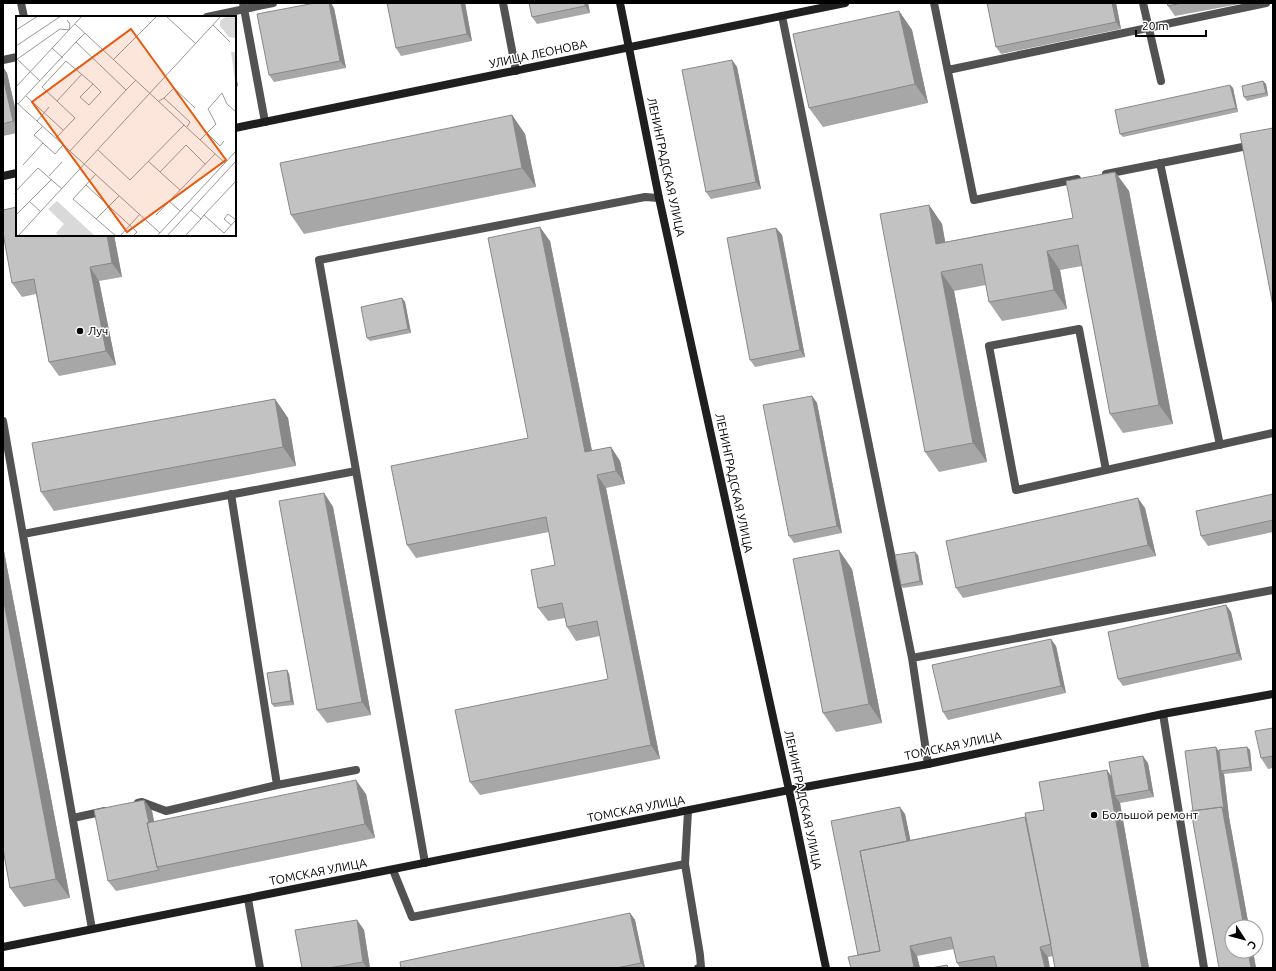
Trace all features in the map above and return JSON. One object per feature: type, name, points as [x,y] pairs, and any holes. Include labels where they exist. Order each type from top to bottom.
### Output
[{"type":"street","name":"ЛЕНИНГРАДСКАЯ УЛИЦА","points":[[620,3],[659,198],[789,790],[826,968]]},
{"type":"street","name":"УЛИЦА ЛЕОНОВА","points":[[236,128],[516,71],[629,46],[845,3]]},
{"type":"street","points":[[3,176],[16,173]]},
{"type":"street","name":"ТОМСКАЯ УЛИЦА","points":[[3,947],[789,790],[928,764],[1163,714],[1273,694]]},
{"type":"lane","points":[[21,3],[24,16]]},
{"type":"lane","points":[[210,16],[243,6],[273,3]]},
{"type":"lane","points":[[503,3],[516,71]]},
{"type":"lane","points":[[934,3],[974,200],[1083,178]]},
{"type":"lane","points":[[1143,3],[1161,81]]},
{"type":"lane","points":[[948,70],[1266,3]]},
{"type":"lane","points":[[243,6],[266,122]]},
{"type":"lane","points":[[782,16],[912,658],[928,764]]},
{"type":"lane","points":[[3,60],[16,57]]},
{"type":"lane","points":[[1098,175],[1273,141]]},
{"type":"lane","points":[[1160,163],[1220,445]]},
{"type":"lane","points":[[424,863],[319,260],[645,198],[659,198]]},
{"type":"lane","points":[[1106,470],[1079,328],[989,346],[1016,490],[1273,433]]},
{"type":"lane","points":[[3,421],[92,930]]},
{"type":"lane","points":[[23,534],[356,471]]},
{"type":"lane","points":[[231,494],[277,785]]},
{"type":"lane","points":[[912,658],[1273,590]]},
{"type":"lane","points":[[1163,714],[1204,968]]},
{"type":"lane","points":[[127,806],[142,802],[166,811],[277,785],[356,770]]},
{"type":"lane","points":[[73,818],[111,809]]},
{"type":"lane","points":[[688,811],[685,864],[700,955],[701,967],[698,968]]},
{"type":"lane","points":[[393,870],[412,917],[685,864]]},
{"type":"lane","points":[[248,899],[260,968]]},
{"type":"building","points":[[315,3],[329,3],[340,61],[269,75],[257,14]]},
{"type":"building","points":[[387,3],[461,3],[467,34],[396,48]]},
{"type":"building","points":[[529,3],[585,3],[585,6],[532,17]]},
{"type":"building","points":[[987,3],[1112,3],[1116,22],[996,47]]},
{"type":"building","points":[[1167,3],[1182,3],[1168,6]]},
{"type":"building","points":[[899,11],[915,84],[809,108],[793,34]]},
{"type":"building","points":[[732,60],[756,182],[706,192],[682,70]]},
{"type":"building","points":[[3,77],[13,121],[3,124]]},
{"type":"building","points":[[1263,81],[1266,93],[1244,97],[1242,86]]},
{"type":"building","points":[[1230,85],[1236,108],[1120,134],[1115,110]]},
{"type":"building","points":[[512,115],[522,168],[291,215],[280,163]]},
{"type":"building","points":[[1273,128],[1273,306],[1240,134]]},
{"type":"building","points":[[1115,172],[1159,405],[1110,414],[1078,245],[1047,251],[1054,290],[989,302],[982,264],[941,272],[973,443],[925,452],[880,214],[929,205],[936,244],[1073,218],[1066,181]]},
{"type":"building","name":"Луч","points":[[16,207],[16,236],[107,236],[112,263],[90,267],[106,351],[49,362],[34,279],[12,283],[3,233],[3,210]]},
{"type":"building","points":[[540,227],[585,452],[611,447],[616,471],[597,475],[651,745],[470,782],[455,710],[608,679],[597,621],[567,627],[562,603],[538,608],[531,570],[555,565],[546,517],[407,545],[391,466],[528,438],[488,238]]},
{"type":"building","points":[[776,228],[800,350],[750,360],[727,238]]},
{"type":"building","points":[[402,298],[408,329],[367,338],[361,307]]},
{"type":"building","points":[[812,396],[837,526],[789,536],[763,405]]},
{"type":"building","points":[[275,399],[283,447],[41,492],[32,443]]},
{"type":"building","points":[[324,493],[362,702],[317,710],[279,501]]},
{"type":"building","points":[[1273,494],[1273,520],[1201,536],[1196,511]]},
{"type":"building","points":[[1138,498],[1148,545],[956,588],[946,541]]},
{"type":"building","points":[[839,550],[869,704],[823,713],[793,559]]},
{"type":"building","points":[[915,552],[920,581],[901,585],[895,555]]},
{"type":"building","points":[[3,597],[56,879],[10,888],[3,849]]},
{"type":"building","points":[[1226,605],[1237,653],[1118,679],[1108,632]]},
{"type":"building","points":[[1051,639],[1061,686],[943,712],[932,665]]},
{"type":"building","points":[[287,670],[291,701],[272,704],[267,673]]},
{"type":"building","points":[[1273,728],[1273,756],[1261,758],[1255,731]]},
{"type":"building","points":[[1216,747],[1224,810],[1222,807],[1193,811],[1185,751]]},
{"type":"building","points":[[1247,747],[1250,767],[1221,771],[1219,750]]},
{"type":"building","points":[[1143,756],[1149,790],[1115,796],[1109,762]]},
{"type":"building","points":[[1107,770],[1142,968],[1055,968],[1025,813],[1044,810],[1039,782]]},
{"type":"building","points":[[356,780],[365,824],[157,867],[147,823]]},
{"type":"building","points":[[144,800],[149,823],[147,823],[159,870],[108,881],[94,810]]},
{"type":"building","points":[[900,807],[907,841],[860,851],[880,951],[858,955],[831,821]]},
{"type":"building","points":[[1222,807],[1243,919],[1224,919],[1224,959],[1249,959],[1251,968],[1219,968],[1191,811]]},
{"type":"building","points":[[1025,817],[1051,944],[1040,947],[1045,968],[997,968],[994,956],[957,963],[951,937],[910,946],[914,968],[851,968],[848,957],[880,951],[860,851]]},
{"type":"building","points":[[630,913],[641,963],[616,968],[401,968],[400,962]]},
{"type":"building","points":[[357,920],[363,962],[329,968],[302,968],[295,930]]},
{"type":"building","points":[[947,965],[948,968],[931,968]]},
{"type":"place","name":"Луч","points":[[80,331]]},
{"type":"place","name":"Большой ремонт","points":[[1094,815]]}]
